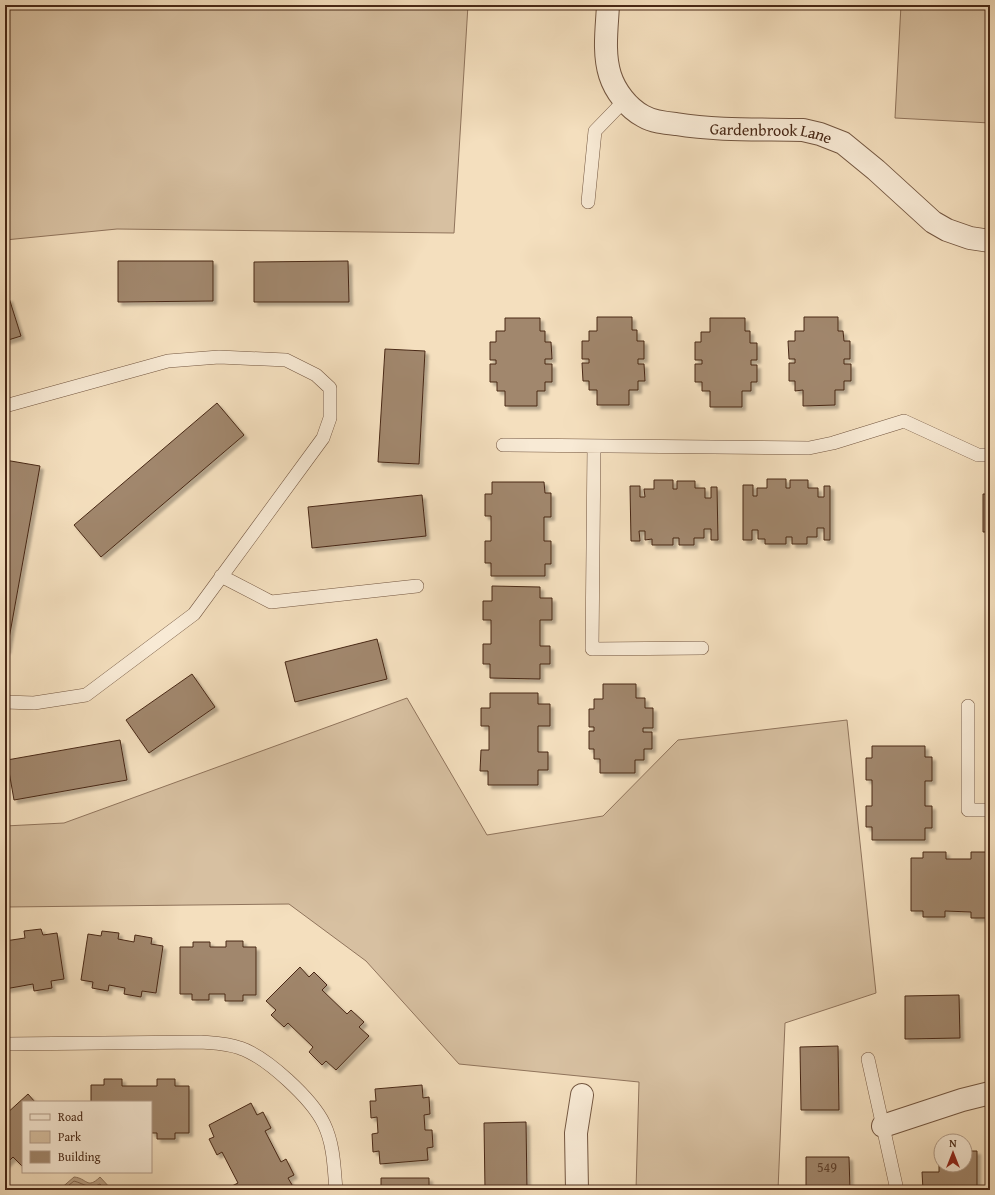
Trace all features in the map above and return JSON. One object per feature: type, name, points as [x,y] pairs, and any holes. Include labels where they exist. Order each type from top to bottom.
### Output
[{"type":"street","name":"Gardenbrook Lane","points":[[608,5],[607,46],[610,74],[617,91],[644,117],[661,122],[694,127],[803,130],[820,134],[843,143],[876,170],[933,222],[947,230],[970,238],[990,241]]},
{"type":"street","points":[[883,1126],[962,1100],[990,1093]]},
{"type":"street","points":[[577,1190],[576,1133],[582,1096]]},
{"type":"lane","points":[[588,202],[595,131],[625,100]]},
{"type":"lane","points":[[5,406],[168,360],[219,357],[286,360],[316,375],[330,388],[330,418],[323,438],[194,614],[86,696],[34,703],[5,702]]},
{"type":"lane","points":[[503,445],[809,448],[833,443],[904,421],[978,455],[990,455]]},
{"type":"lane","points":[[594,446],[592,649],[702,648]]},
{"type":"lane","points":[[221,576],[272,602],[417,586]]},
{"type":"lane","points":[[968,706],[968,810],[990,810]]},
{"type":"lane","points":[[5,1044],[201,1042],[224,1043],[241,1048],[259,1057],[286,1077],[310,1104],[324,1124],[332,1146],[336,1190]]},
{"type":"lane","points":[[868,1059],[897,1190]]},
{"type":"green space","points":[[5,5],[468,5],[454,233],[117,229],[5,240]]},
{"type":"green space","points":[[901,5],[990,5],[990,123],[895,118]]},
{"type":"green space","points":[[407,698],[487,835],[603,816],[678,740],[847,720],[876,993],[785,1023],[778,1190],[636,1190],[639,1082],[459,1064],[366,961],[289,904],[5,907],[5,826],[64,823]]},
{"type":"water","points":[[74,1177],[92,1183],[100,1177],[112,1190],[59,1190]]},
{"type":"building","points":[[118,261],[213,261],[213,301],[118,302]]},
{"type":"building","points":[[348,261],[349,302],[254,302],[254,262]]},
{"type":"building","points":[[9,298],[21,336],[5,341],[5,299]]},
{"type":"building","points":[[597,317],[632,317],[632,330],[637,330],[637,341],[644,341],[644,359],[638,359],[638,364],[644,364],[645,381],[638,381],[638,390],[629,390],[629,405],[597,405],[597,390],[589,390],[589,381],[583,381],[582,363],[589,363],[589,359],[582,359],[582,341],[589,341],[589,331],[597,331]]},
{"type":"building","points":[[804,317],[838,317],[838,331],[843,331],[844,341],[850,341],[850,359],[844,359],[844,364],[851,364],[851,381],[844,381],[844,390],[835,390],[835,405],[803,406],[803,390],[795,391],[795,381],[789,381],[789,363],[795,363],[795,359],[789,359],[788,341],[795,341],[795,331],[804,331]]},
{"type":"building","points":[[505,318],[540,318],[540,331],[545,331],[545,342],[551,342],[552,359],[545,359],[545,364],[552,364],[552,382],[545,382],[545,391],[537,391],[537,406],[505,406],[505,391],[497,391],[497,382],[490,382],[490,364],[496,364],[496,360],[490,360],[490,342],[496,342],[496,331],[505,331]]},
{"type":"building","points":[[710,318],[745,318],[745,331],[750,331],[750,343],[757,343],[757,360],[751,360],[751,365],[757,365],[757,382],[751,382],[751,391],[742,391],[742,407],[710,407],[710,391],[702,391],[702,382],[695,382],[695,364],[702,364],[702,360],[695,360],[695,342],[701,342],[701,332],[710,332]]},
{"type":"building","points":[[385,349],[425,351],[419,464],[378,462]]},
{"type":"building","points":[[217,403],[244,435],[101,557],[74,525]]},
{"type":"building","points":[[5,460],[40,466],[7,650],[5,650]]},
{"type":"building","points":[[767,479],[786,479],[786,488],[790,488],[790,480],[808,480],[808,488],[818,488],[818,497],[824,497],[824,486],[830,486],[830,540],[824,540],[824,528],[817,528],[817,537],[807,537],[807,544],[792,544],[792,537],[786,537],[786,544],[765,544],[765,539],[758,539],[758,530],[752,530],[752,540],[743,540],[743,485],[753,485],[753,496],[757,496],[757,488],[767,488]]},
{"type":"building","points":[[654,480],[673,480],[673,489],[677,489],[677,481],[695,481],[695,488],[705,488],[705,498],[711,498],[711,487],[717,487],[718,540],[711,540],[711,529],[704,529],[704,538],[694,538],[694,545],[679,545],[679,538],[673,538],[673,545],[652,545],[652,539],[645,540],[645,531],[639,531],[640,541],[631,541],[630,486],[640,486],[640,497],[645,497],[644,489],[654,489]]},
{"type":"building","points":[[492,482],[544,482],[545,493],[551,493],[551,517],[544,517],[544,541],[551,541],[551,564],[545,564],[545,576],[491,576],[491,563],[485,563],[485,541],[491,541],[491,516],[485,516],[485,494],[492,494]]},
{"type":"building","points":[[983,494],[990,494],[990,532],[983,532]]},
{"type":"building","points":[[422,495],[426,536],[312,548],[308,507]]},
{"type":"building","points":[[492,586],[540,587],[540,598],[552,598],[552,620],[540,620],[540,646],[550,646],[550,664],[540,664],[540,679],[490,678],[490,664],[483,664],[483,644],[491,644],[491,620],[483,620],[483,601],[492,601]]},
{"type":"building","points":[[377,639],[387,679],[295,702],[285,662]]},
{"type":"building","points":[[192,674],[215,707],[149,753],[126,720]]},
{"type":"building","points":[[603,684],[636,684],[636,698],[645,698],[645,708],[653,708],[653,728],[643,728],[643,732],[652,732],[652,749],[644,749],[644,760],[635,760],[635,773],[600,773],[600,759],[594,759],[594,749],[589,749],[589,731],[594,731],[594,727],[589,727],[589,709],[594,709],[594,699],[603,699]]},
{"type":"building","points":[[490,693],[538,693],[538,704],[550,704],[550,726],[538,726],[538,752],[548,752],[548,770],[538,770],[538,785],[488,785],[488,771],[480,771],[481,750],[489,750],[489,726],[481,726],[481,708],[490,708]]},
{"type":"building","points":[[120,740],[127,780],[14,800],[7,760]]},
{"type":"building","points":[[872,746],[925,746],[925,757],[932,757],[932,781],[925,781],[925,806],[932,806],[932,828],[925,828],[925,840],[872,840],[872,827],[866,827],[866,806],[872,806],[872,780],[866,780],[866,758],[872,758]]},
{"type":"building","points":[[923,852],[946,852],[946,859],[971,859],[971,852],[990,852],[990,918],[971,918],[971,912],[945,911],[945,917],[923,917],[923,911],[911,911],[911,858],[923,858]]},
{"type":"building","points":[[41,929],[43,935],[57,933],[64,979],[51,981],[52,988],[34,991],[33,984],[5,989],[5,941],[25,938],[24,931]]},
{"type":"building","points":[[102,931],[119,933],[118,939],[134,942],[135,935],[152,938],[151,944],[163,946],[156,993],[142,991],[141,997],[124,994],[125,988],[109,985],[108,991],[92,988],[93,982],[81,980],[88,934],[101,936]]},
{"type":"building","points":[[226,941],[243,941],[243,947],[256,947],[256,995],[243,995],[243,1001],[225,1001],[225,994],[209,994],[209,1000],[192,1000],[192,994],[180,994],[180,947],[193,947],[193,942],[210,942],[210,947],[226,947]]},
{"type":"building","points":[[300,967],[309,977],[314,972],[327,985],[322,990],[347,1014],[351,1010],[364,1022],[359,1027],[369,1036],[336,1070],[326,1061],[322,1065],[309,1052],[313,1047],[288,1023],[284,1027],[271,1015],[276,1010],[266,1001]]},
{"type":"building","points":[[986,984],[990,984],[990,1034],[986,1034]]},
{"type":"building","points":[[959,995],[960,1038],[905,1039],[905,996]]},
{"type":"building","points":[[838,1046],[839,1110],[801,1110],[800,1047]]},
{"type":"building","points":[[104,1079],[122,1079],[122,1086],[157,1086],[157,1079],[175,1079],[175,1086],[189,1086],[189,1133],[175,1133],[175,1139],[157,1139],[157,1133],[152,1133],[152,1101],[91,1101],[91,1085],[104,1085]]},
{"type":"building","points":[[422,1085],[423,1098],[429,1097],[430,1114],[424,1115],[425,1130],[432,1130],[433,1147],[427,1148],[428,1160],[380,1164],[379,1151],[373,1152],[372,1134],[378,1133],[377,1117],[371,1118],[370,1101],[376,1101],[375,1089]]},
{"type":"building","points":[[28,1094],[34,1101],[22,1101],[22,1166],[13,1157],[5,1165],[5,1115]]},
{"type":"building","points":[[251,1103],[257,1115],[263,1112],[271,1128],[265,1131],[281,1162],[286,1159],[294,1175],[288,1178],[295,1190],[234,1190],[232,1186],[238,1183],[222,1152],[217,1155],[209,1139],[214,1137],[209,1125]]},
{"type":"building","points":[[526,1122],[527,1190],[485,1190],[484,1123]]},
{"type":"building","points":[[973,1151],[977,1151],[977,1190],[923,1190],[922,1172],[973,1173]]},
{"type":"building","points":[[806,1157],[849,1157],[850,1190],[806,1190]]},
{"type":"building","points":[[381,1178],[429,1178],[429,1190],[381,1190]]}]
